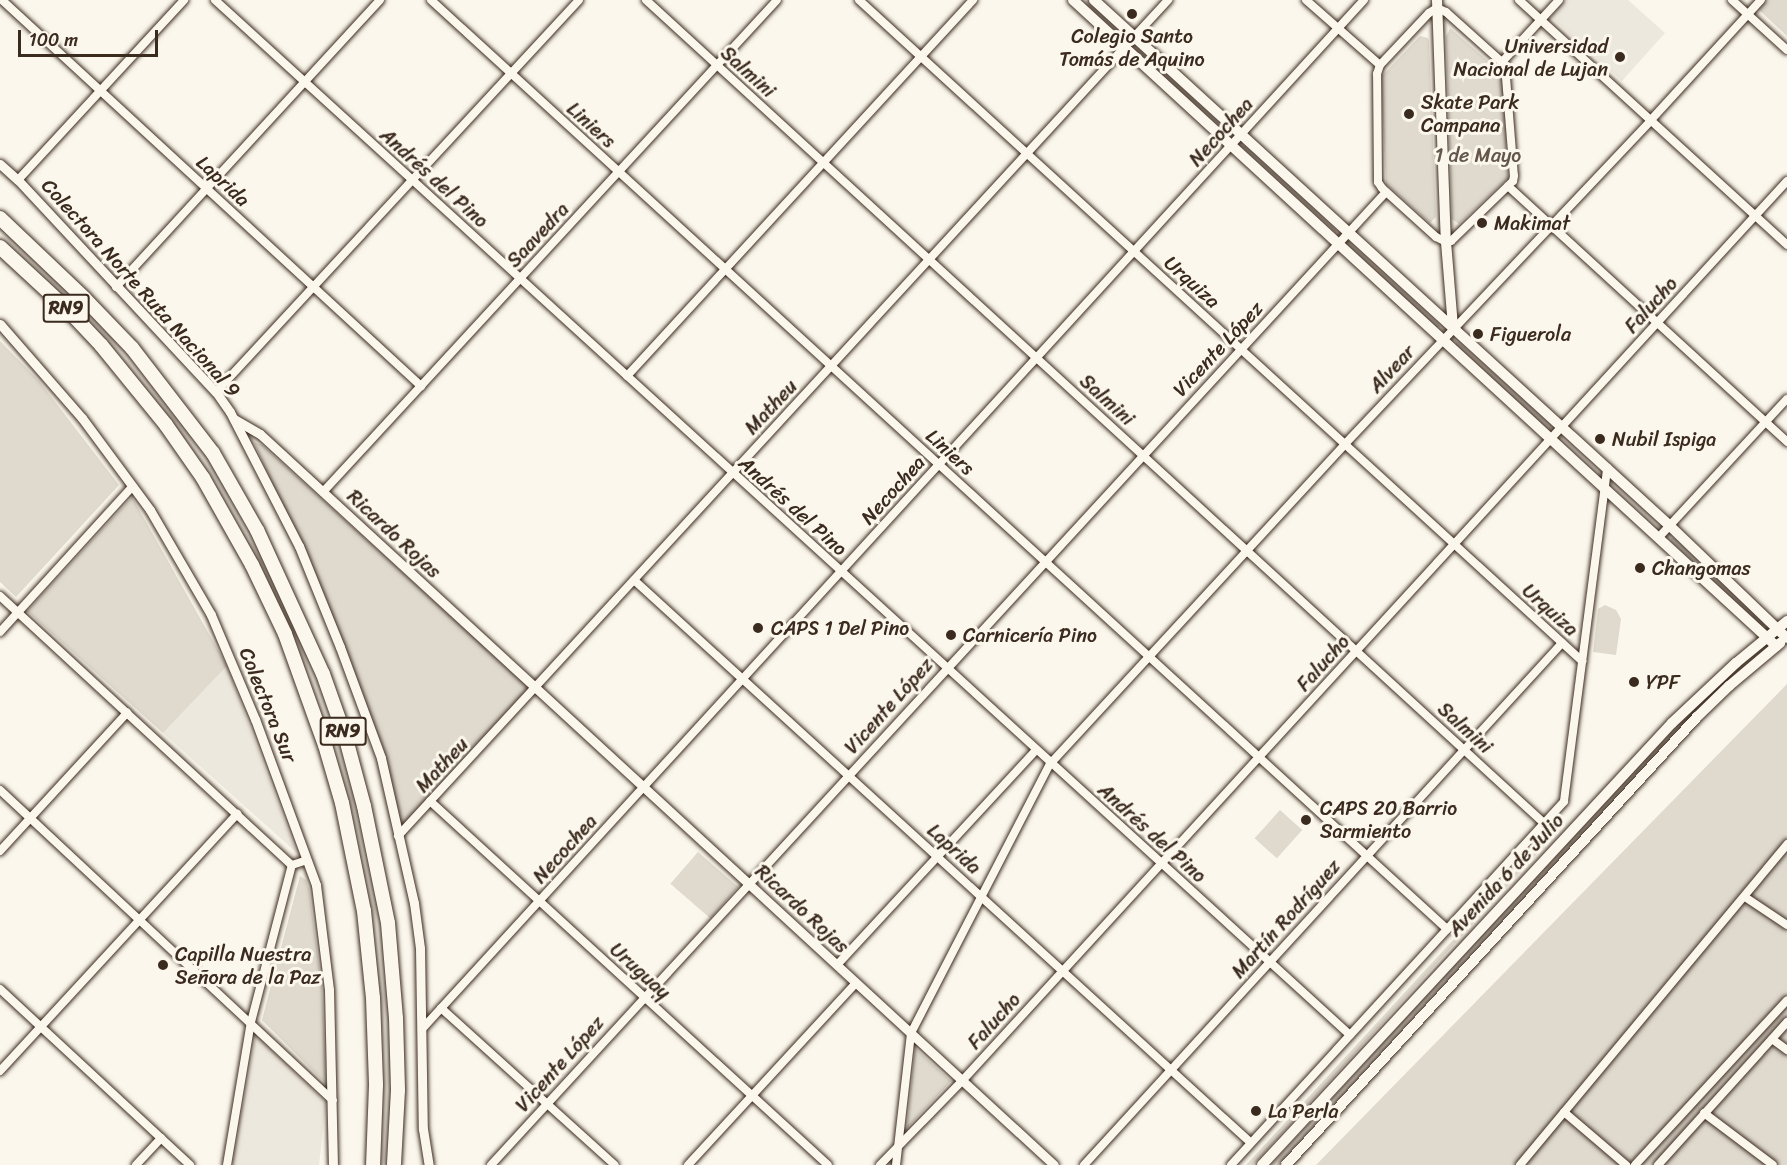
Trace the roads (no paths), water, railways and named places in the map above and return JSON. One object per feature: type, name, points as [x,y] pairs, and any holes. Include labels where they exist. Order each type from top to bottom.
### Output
[{"type":"highway","name":"RN9","points":[[0,218],[86,299],[132,348],[213,453],[257,530],[323,674],[346,739],[364,806],[388,923],[396,1018],[398,1090],[394,1165]]},
{"type":"highway","name":"RN9","points":[[0,247],[93,336],[166,425],[203,478],[252,565],[285,634],[325,745],[342,802],[364,911],[373,998],[376,1085],[373,1165]]},
{"type":"main road","points":[[1072,0],[1767,638],[1784,642]]},
{"type":"main road","points":[[1094,0],[1669,525],[1777,629],[1784,642]]},
{"type":"main road","points":[[1437,4],[1446,242],[1454,328]]},
{"type":"main road","name":"Avenida 6 de Julio","points":[[1262,1165],[1672,723],[1787,621]]},
{"type":"main road","name":"Avenida 6 de Julio","points":[[1286,1165],[1690,724],[1729,686],[1784,642]]},
{"type":"street","name":"Laprida","points":[[2,0],[421,386]]},
{"type":"street","points":[[18,180],[184,0]]},
{"type":"street","name":"Andrés del Pino","points":[[215,0],[1050,764],[1350,1035]]},
{"type":"street","points":[[116,287],[380,0]]},
{"type":"street","name":"Liniers","points":[[431,0],[1447,929]]},
{"type":"street","points":[[216,392],[579,0]]},
{"type":"street","name":"Salmini","points":[[646,0],[1545,824]]},
{"type":"street","name":"Saavedra","points":[[323,492],[777,0]]},
{"type":"street","name":"Urquiza","points":[[859,0],[1582,661]]},
{"type":"street","points":[[627,376],[973,0]]},
{"type":"street","name":"Matheu","points":[[398,836],[1168,0]]},
{"type":"street","points":[[1306,0],[1380,65]]},
{"type":"street","name":"Necochea","points":[[422,1029],[1364,0]]},
{"type":"street","points":[[1519,0],[1787,245]]},
{"type":"street","points":[[1502,62],[1559,0]]},
{"type":"street","points":[[1732,0],[1787,50]]},
{"type":"street","name":"Alvear","points":[[911,1035],[1050,764],[1345,444],[1761,0]]},
{"type":"street","points":[[1437,4],[1502,62],[1507,71],[1514,176],[1508,186],[1451,241],[1446,242],[1386,192],[1378,182],[1377,74],[1380,65],[1437,4]]},
{"type":"street","name":"Colectora Norte Ruta Nacional 9","points":[[0,164],[18,180],[216,392],[234,420],[299,546],[340,647],[381,758],[417,926],[422,1029],[423,1129],[429,1165]]},
{"type":"street","name":"Falucho","points":[[880,1165],[961,1082],[1787,181]]},
{"type":"street","points":[[1508,186],[1787,442]]},
{"type":"street","name":"Vicente López","points":[[491,1165],[1386,192]]},
{"type":"street","name":"Colectora Sur","points":[[0,324],[82,418],[150,510],[211,615],[255,719],[308,860],[315,885],[327,971],[333,1100],[333,1165]]},
{"type":"street","points":[[1659,537],[1787,399]]},
{"type":"street","name":"Ricardo Rojas","points":[[234,420],[260,434],[1052,1165]]},
{"type":"street","points":[[1231,1165],[1545,824],[1559,808],[1567,794],[1606,468]]},
{"type":"street","points":[[0,632],[133,486]]},
{"type":"street","name":"Laprida","points":[[634,580],[1251,1143]]},
{"type":"street","points":[[0,596],[292,865]]},
{"type":"street","name":"Martín Rodríguez","points":[[1084,1165],[1562,643]]},
{"type":"street","points":[[0,851],[127,713]]},
{"type":"street","points":[[837,965],[1036,750]]},
{"type":"street","points":[[0,790],[333,1100]]},
{"type":"street","name":"Uruguay","points":[[430,801],[828,1165]]},
{"type":"street","points":[[0,1071],[237,814]]},
{"type":"street","points":[[1520,1165],[1787,844]]},
{"type":"street","points":[[292,865],[308,860]]},
{"type":"street","points":[[227,1165],[251,1022],[292,865]]},
{"type":"street","name":"Ricardo Rojas","points":[[747,885],[837,965],[855,984]]},
{"type":"street","points":[[1745,897],[1787,925]]},
{"type":"street","points":[[688,1165],[855,984]]},
{"type":"street","points":[[0,989],[190,1165]]},
{"type":"street","points":[[1635,1165],[1787,1000]]},
{"type":"street","points":[[441,1008],[615,1165]]},
{"type":"street","points":[[1658,1165],[1787,1022]]},
{"type":"street","points":[[896,1165],[911,1035]]},
{"type":"street","points":[[1772,1039],[1787,1050]]},
{"type":"street","points":[[1564,1112],[1626,1165]]},
{"type":"street","points":[[1704,1113],[1773,1165]]},
{"type":"street","points":[[136,1165],[161,1138]]},
{"type":"place","name":"Colegio Santo Tomás de Aquino","points":[[1132,14]]},
{"type":"place","name":"Universidad Nacional de Lujan","points":[[1620,57]]},
{"type":"place","name":"Skate Park Campana","points":[[1409,114]]},
{"type":"place","name":"Makimat","points":[[1482,223]]},
{"type":"place","name":"Figuerola","points":[[1478,334]]},
{"type":"place","name":"Nubil Ispiga","points":[[1600,439]]},
{"type":"place","name":"Changomas","points":[[1640,568]]},
{"type":"place","name":"CAPS 1 Del Pino","points":[[758,628]]},
{"type":"place","name":"Carnicería Pino","points":[[951,635]]},
{"type":"place","name":"YPF","points":[[1634,682]]},
{"type":"place","name":"CAPS 20 Barrio Sarmiento","points":[[1306,820]]},
{"type":"place","name":"Capilla Nuestra Señora de la Paz","points":[[163,965]]},
{"type":"place","name":"La Perla","points":[[1256,1111]]},
{"type":"park label","name":"1 de Mayo","points":[[1478,155]]}]
